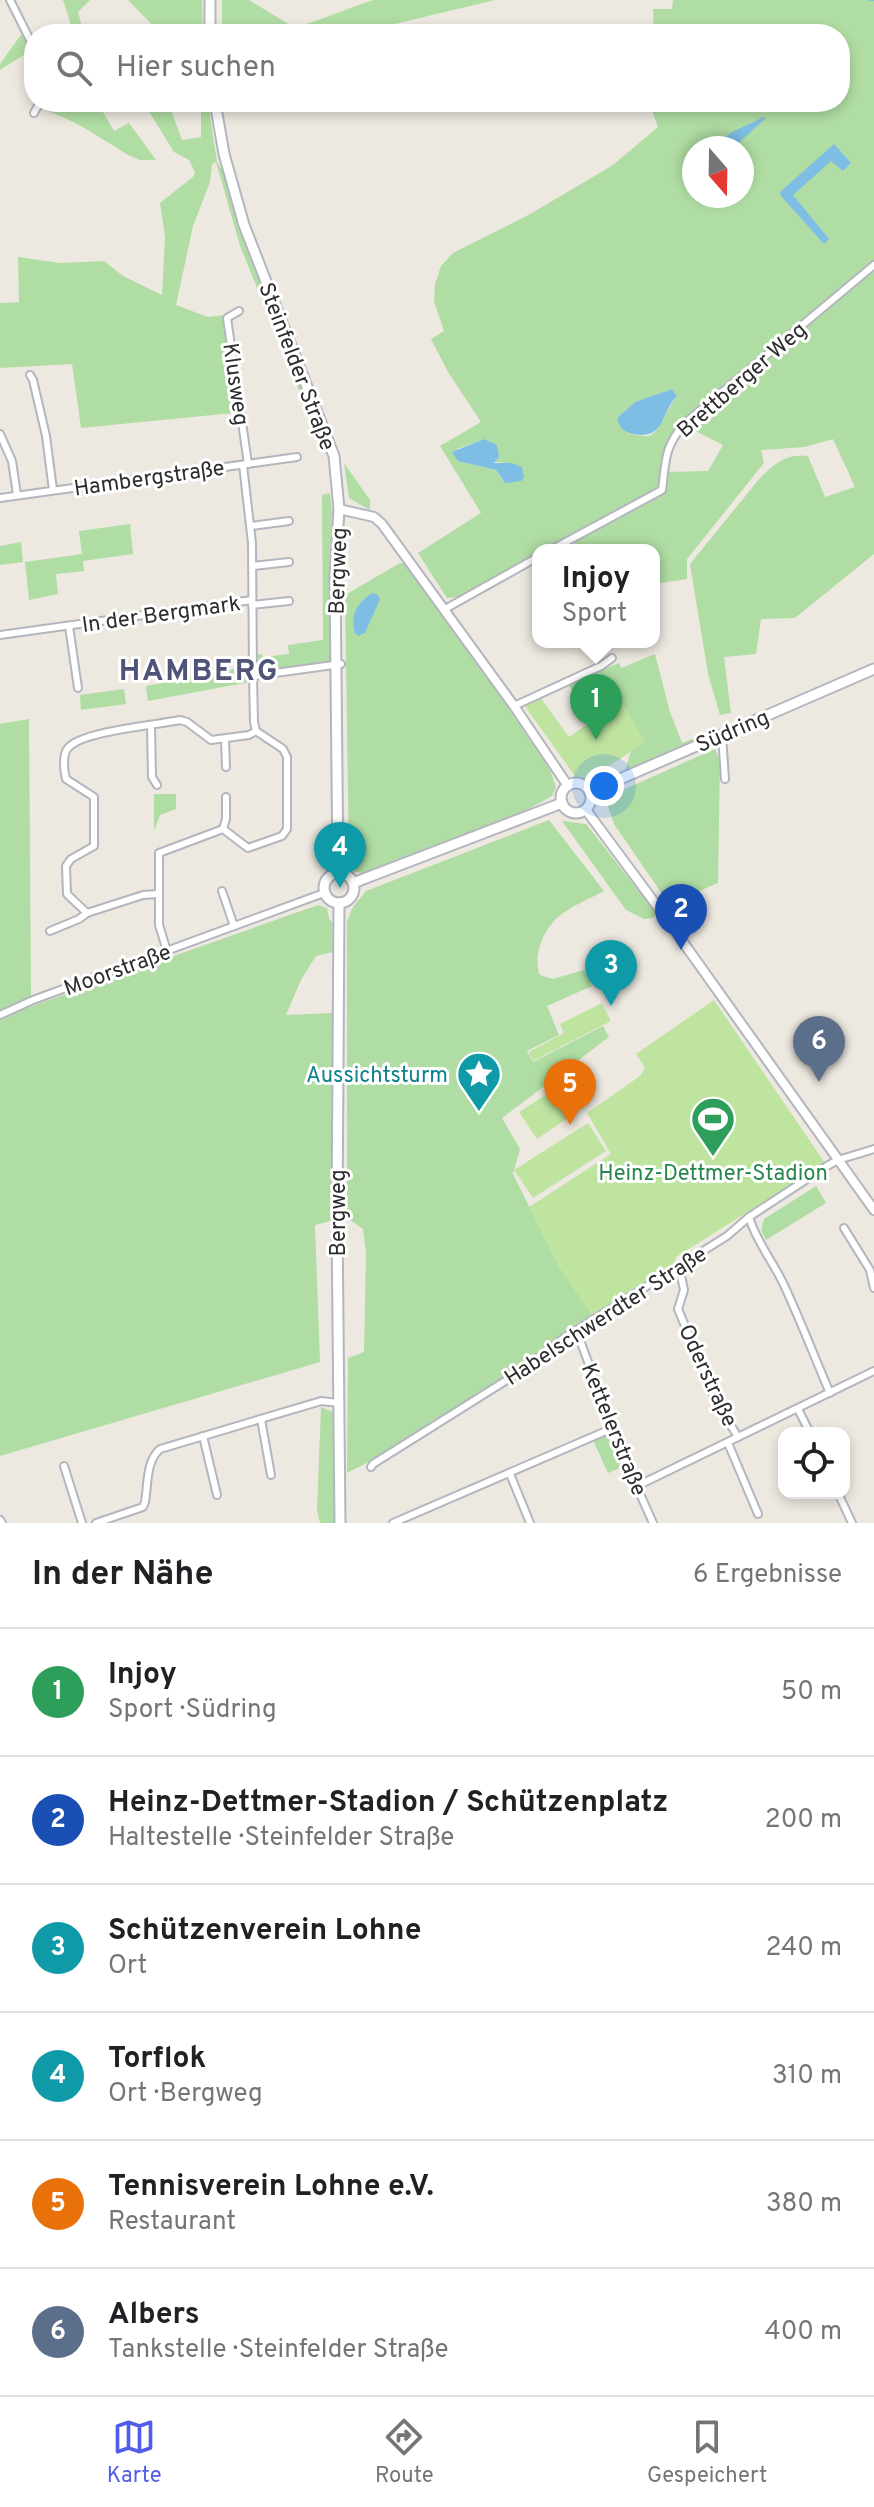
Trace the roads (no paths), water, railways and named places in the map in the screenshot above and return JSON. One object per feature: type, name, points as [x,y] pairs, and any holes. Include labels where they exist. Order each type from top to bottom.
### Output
[{"type":"main road","points":[[210,0],[210,24]]},
{"type":"main road","name":"Steinfelder Straße","points":[[217,112],[224,154],[244,225],[334,456],[339,509]]},
{"type":"main road","name":"Bergweg","points":[[338,873],[335,577],[339,509]]},
{"type":"main road","name":"Südring","points":[[590,792],[874,669]]},
{"type":"main road","points":[[578,783],[590,792],[591,801],[586,810],[579,813],[572,812],[562,803],[562,794],[568,786],[578,783]]},
{"type":"main road","points":[[353,883],[562,803]]},
{"type":"main road","points":[[338,873],[349,876],[353,883],[352,896],[339,903],[329,900],[324,893],[328,878],[338,873]]},
{"type":"main road","name":"Bergweg","points":[[339,903],[337,1207],[340,1523]]},
{"type":"street","points":[[10,0],[24,28]]},
{"type":"street","name":"Brettberger Weg","points":[[562,544],[662,490],[667,449],[684,424],[874,265]]},
{"type":"street","name":"Klusweg","points":[[239,311],[227,318],[245,465]]},
{"type":"street","points":[[30,375],[46,436],[53,490]]},
{"type":"street","points":[[0,434],[12,461],[17,495]]},
{"type":"street","name":"Hambergstraße","points":[[0,498],[297,457]]},
{"type":"street","name":"In der Bergmark","points":[[245,465],[253,566],[256,731]]},
{"type":"street","points":[[339,509],[374,517],[382,524],[568,786]]},
{"type":"street","points":[[251,526],[289,521]]},
{"type":"street","points":[[445,609],[532,560]]},
{"type":"street","points":[[253,566],[289,562]]},
{"type":"street","points":[[252,603],[289,601]]},
{"type":"street","name":"In der Bergmark","points":[[0,635],[252,603]]},
{"type":"street","name":"In der Bergmark","points":[[69,626],[78,688]]},
{"type":"street","points":[[514,706],[612,658]]},
{"type":"street","points":[[253,676],[338,664]]},
{"type":"street","points":[[87,913],[67,894],[66,866],[71,859],[94,846],[95,801],[90,794],[66,779],[65,752],[69,746],[91,735],[184,721],[207,739],[225,739],[256,731],[265,735],[286,752],[287,829],[282,836],[248,848],[223,829]]},
{"type":"street","points":[[151,726],[152,777],[157,785]]},
{"type":"street","points":[[722,735],[725,779]]},
{"type":"street","points":[[225,739],[226,767]]},
{"type":"street","points":[[223,829],[226,797]]},
{"type":"street","points":[[586,810],[874,1210]]},
{"type":"street","points":[[167,951],[159,925],[159,853],[223,829]]},
{"type":"street","points":[[222,891],[234,926]]},
{"type":"street","name":"Moorstraße","points":[[0,1015],[33,1000],[324,893]]},
{"type":"street","points":[[50,931],[87,913],[143,895],[158,894]]},
{"type":"street","name":"Habelschwerdter Straße","points":[[371,1467],[518,1373],[564,1338],[727,1236],[749,1217],[838,1160],[874,1149]]},
{"type":"street","points":[[749,1217],[764,1253],[783,1283],[830,1393]]},
{"type":"street","points":[[844,1228],[870,1270],[874,1288]]},
{"type":"street","name":"Oderstraße","points":[[679,1266],[684,1290],[678,1309],[716,1401],[738,1437]]},
{"type":"street","name":"Kettelerstraße","points":[[578,1335],[653,1523]]},
{"type":"street","points":[[637,1486],[874,1371]]},
{"type":"street","points":[[96,1523],[143,1507],[150,1463],[160,1449],[321,1401],[339,1403]]},
{"type":"street","points":[[798,1409],[807,1427]]},
{"type":"street","points":[[261,1419],[271,1475]]},
{"type":"street","points":[[393,1523],[411,1520],[613,1428]]},
{"type":"street","points":[[203,1436],[217,1495]]},
{"type":"street","name":"Oderstraße","points":[[728,1443],[758,1514]]},
{"type":"street","points":[[64,1466],[82,1523]]},
{"type":"street","points":[[510,1474],[530,1523]]},
{"type":"street","points":[[841,1499],[852,1523]]},
{"type":"water","points":[[766,118],[746,136],[727,136]]},
{"type":"water","points":[[834,144],[851,163],[843,171],[831,161],[793,195],[829,239],[824,244],[780,192]]},
{"type":"water","points":[[672,389],[677,396],[657,429],[644,435],[630,433],[621,427],[617,418],[635,402]]},
{"type":"water","points":[[484,439],[497,445],[499,457],[494,463],[511,463],[522,467],[524,477],[521,481],[505,483],[496,470],[458,461],[452,452]]},
{"type":"water","points":[[372,593],[380,599],[365,633],[358,636],[355,633],[354,614]]},
{"type":"place","name":"Injoy","points":[[596,740]]},
{"type":"place","name":"Torflok","points":[[340,888]]},
{"type":"place","name":"Heinz-Dettmer-Stadion / Schützenplatz","points":[[681,950]]},
{"type":"place","name":"Schützenverein Lohne","points":[[611,1006]]},
{"type":"place","name":"Albers","points":[[819,1082]]},
{"type":"place","name":"Aussichtsturm","points":[[479,1113]]},
{"type":"place","name":"Tennisverein Lohne e.V.","points":[[570,1125]]},
{"type":"place","name":"Heinz-Dettmer-Stadion","points":[[713,1158]]},
{"type":"district","name":"HAMBERG","points":[[199,670]]}]
